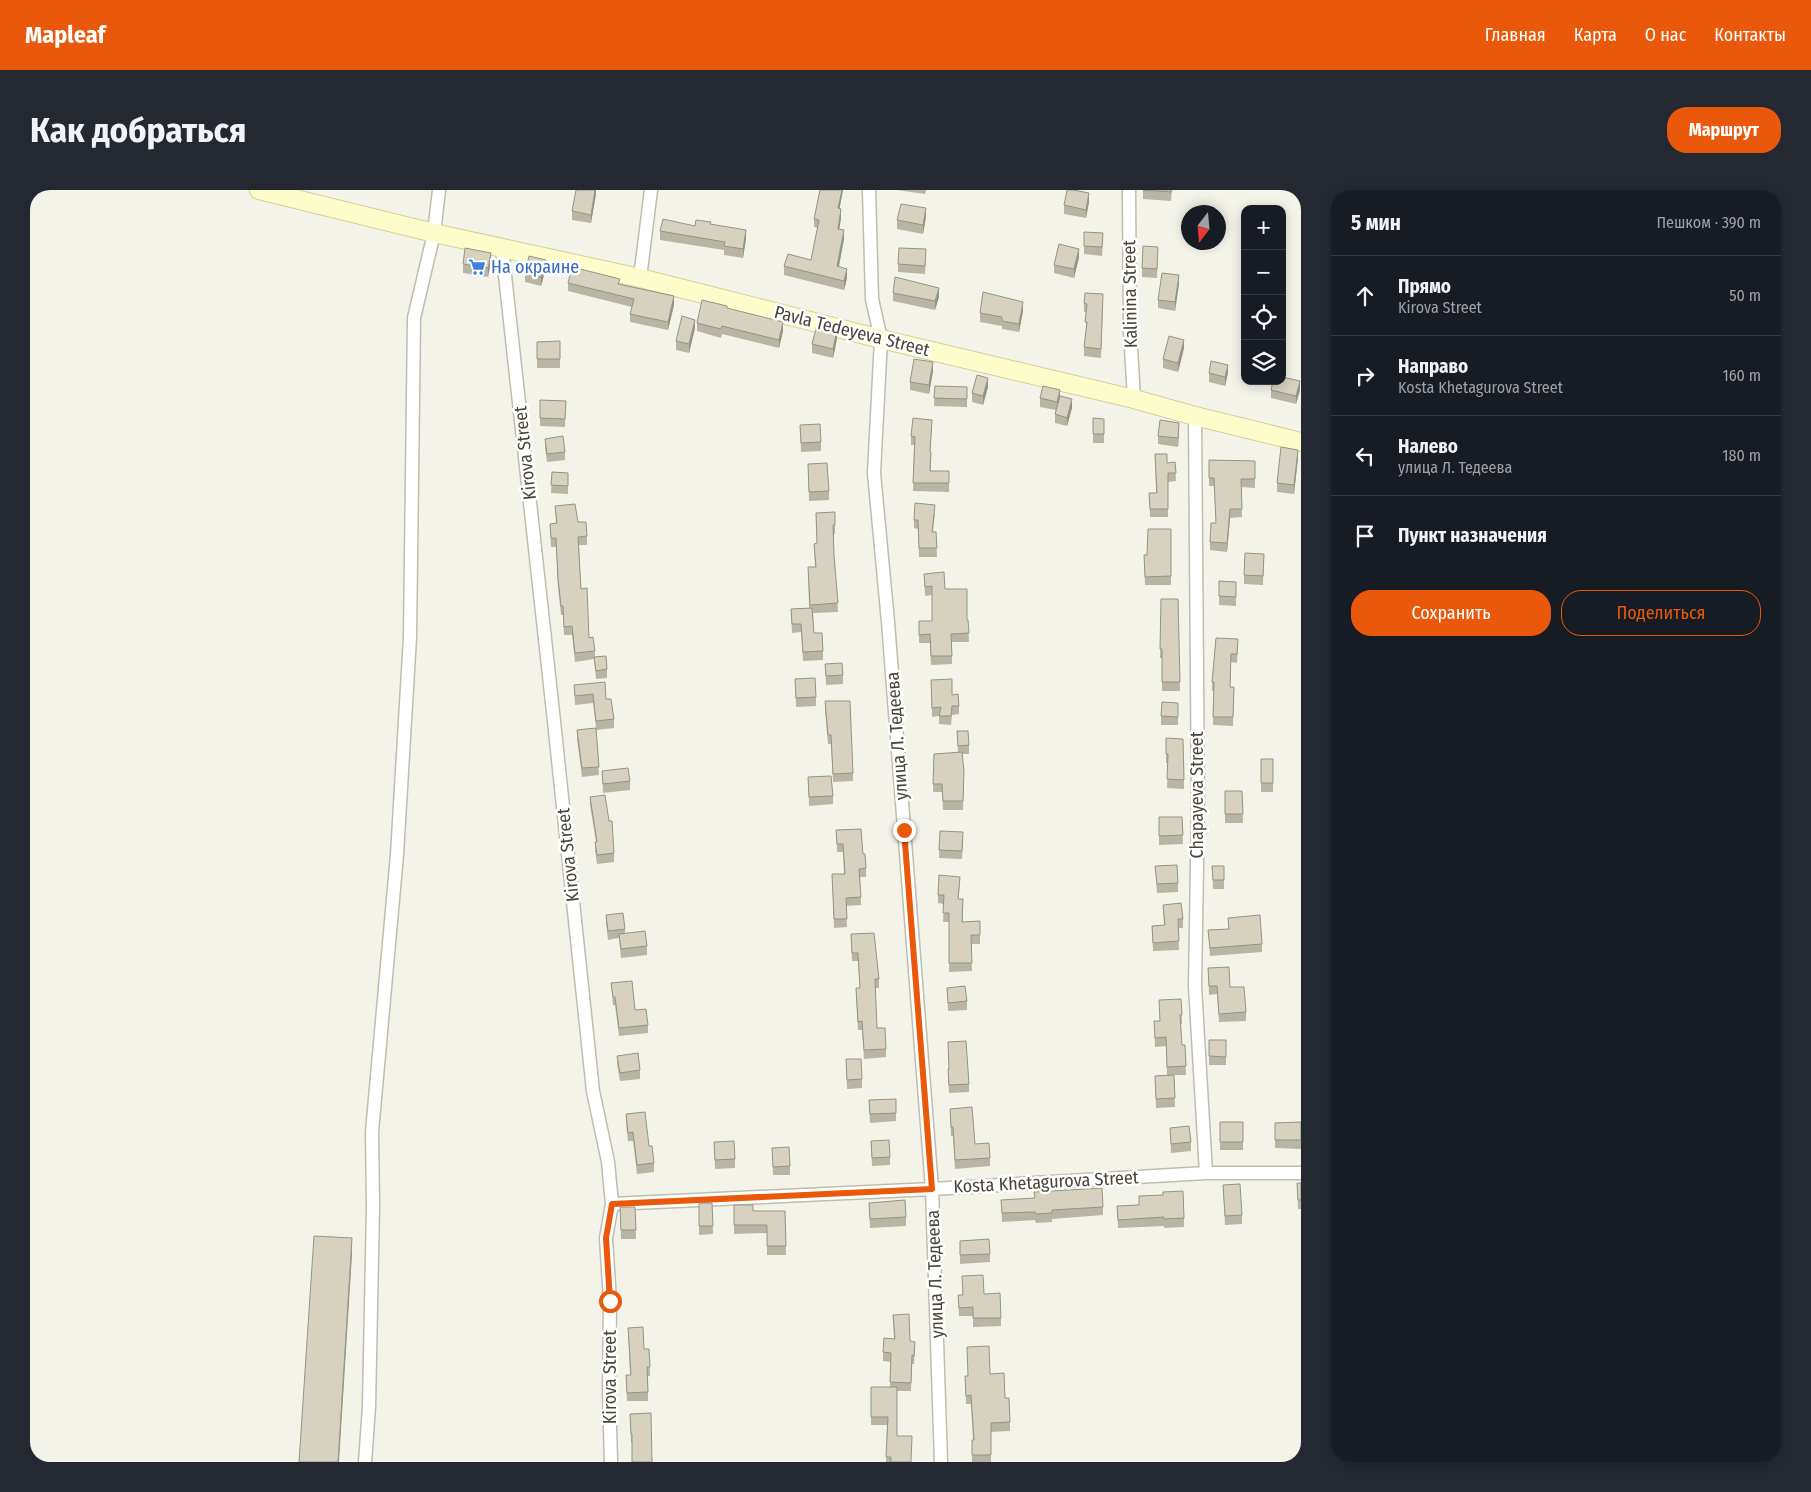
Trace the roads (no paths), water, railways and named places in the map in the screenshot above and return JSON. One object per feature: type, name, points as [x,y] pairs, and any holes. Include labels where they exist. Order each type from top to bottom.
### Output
[{"type":"main road","name":"Pavla Tedeyeva Street","points":[[259,190],[434,233],[640,278],[881,339],[1134,399],[1194,416],[1301,442]]},
{"type":"street","points":[[365,1462],[369,1408],[373,1206],[372,1132],[397,855],[410,637],[414,318],[434,233],[439,190]]},
{"type":"street","points":[[640,278],[651,190]]},
{"type":"street","name":"улица Л. Тедеева","points":[[869,190],[872,299],[881,339],[874,473],[888,622],[932,1189],[941,1462]]},
{"type":"street","name":"Kalinina Street","points":[[1129,190],[1130,330],[1134,399]]},
{"type":"street","name":"Kirova Street","points":[[502,248],[554,712],[593,1092],[608,1162],[612,1204],[606,1238],[610,1301],[609,1391],[611,1462]]},
{"type":"street","name":"Chapayeva Street","points":[[1194,416],[1198,805],[1195,986],[1206,1173]]},
{"type":"street","name":"Kosta Khetagurova Street","points":[[612,1204],[932,1189],[1206,1173],[1301,1173]]},
{"type":"place","name":"На окраине","points":[[477,267]]}]
